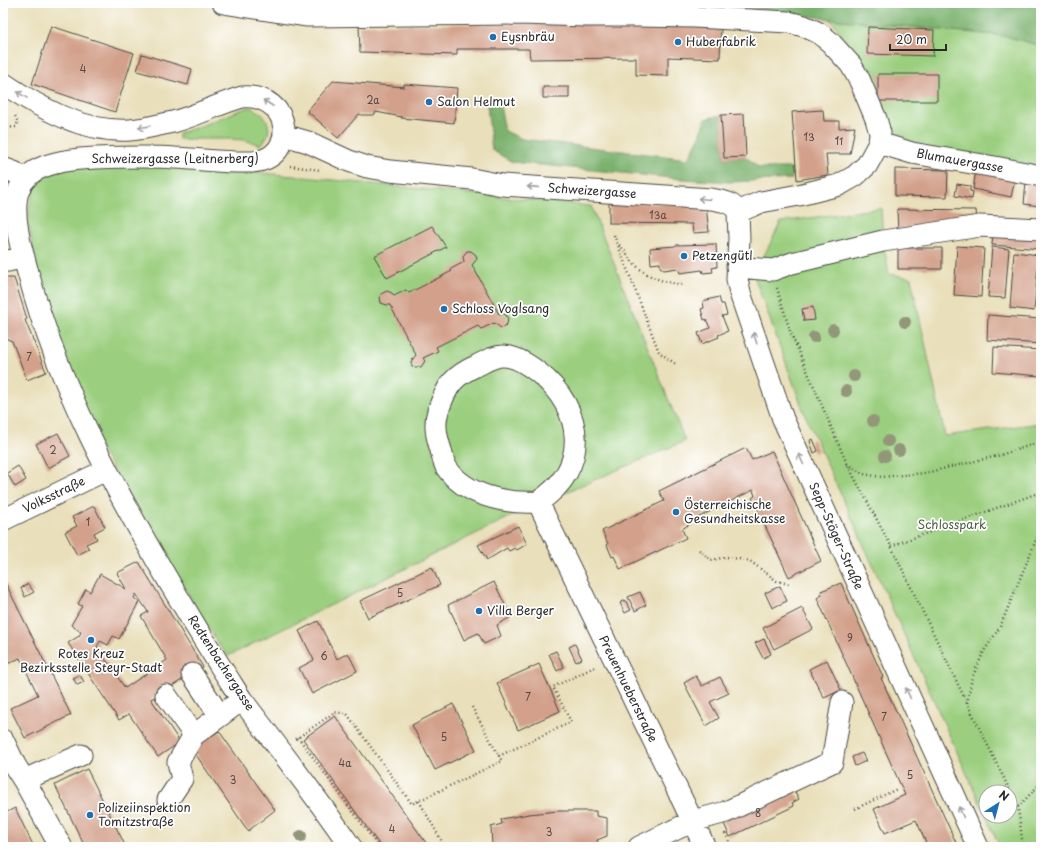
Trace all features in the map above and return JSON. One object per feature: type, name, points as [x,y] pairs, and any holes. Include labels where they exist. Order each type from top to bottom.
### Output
[{"type":"main road","points":[[3,741],[14,773],[61,847]]},
{"type":"street","points":[[223,3],[306,16],[521,9],[788,22],[804,26],[819,33],[830,42],[851,65],[860,81],[876,119],[880,133],[879,143],[867,165],[855,176],[839,185],[799,195],[761,202],[738,212]]},
{"type":"street","points":[[3,83],[29,100],[67,119],[110,129],[130,130],[173,122],[242,97],[252,96],[263,99],[272,104],[280,114],[284,125],[284,136]]},
{"type":"street","name":"Schweizergasse (Leitnerberg)","points":[[24,180],[32,172],[43,167],[81,159],[171,157],[254,162],[265,159],[274,153],[280,146],[284,136]]},
{"type":"street","name":"Schweizergasse","points":[[284,136],[308,142],[349,161],[367,167],[390,171],[472,179],[502,185],[724,201],[732,205],[738,212]]},
{"type":"street","name":"Blumauergasse","points":[[879,143],[912,153],[995,166],[1041,176]]},
{"type":"street","points":[[3,168],[14,172],[24,180]]},
{"type":"street","name":"Redtenbachergasse","points":[[24,180],[17,197],[16,206],[24,257],[34,298],[51,347],[76,407],[106,470],[210,650],[242,699],[351,847]]},
{"type":"street","name":"Sepp-Stöger-Straße","points":[[738,212],[739,238],[737,267],[740,293],[783,420],[978,847]]},
{"type":"street","points":[[737,267],[773,270],[792,263],[883,241],[980,226],[1041,229]]},
{"type":"street","points":[[3,261],[24,257]]},
{"type":"street","points":[[505,356],[518,360],[537,372],[556,389],[572,415],[575,439],[571,466],[550,494],[538,502],[524,503],[499,499],[481,494],[461,483],[446,465],[436,435],[437,413],[453,379],[469,369],[495,357],[505,356]]},
{"type":"street","name":"Volksstraße","points":[[3,520],[106,470]]},
{"type":"street","name":"Preuenhueberstraße","points":[[538,502],[705,847]]},
{"type":"street","points":[[192,674],[220,716]]},
{"type":"street","points":[[166,695],[194,735]]},
{"type":"street","points":[[168,800],[182,779],[173,756],[194,735],[242,699]]},
{"type":"street","points":[[639,847],[693,821],[726,812],[832,762],[842,702]]},
{"type":"street","points":[[14,773],[81,755]]},
{"type":"path","points":[[3,128],[16,127],[18,122],[11,110]]},
{"type":"path","points":[[265,159],[283,166],[322,171]]},
{"type":"path","points":[[614,235],[659,352],[677,365]]},
{"type":"path","points":[[618,244],[644,272],[659,280],[684,285]]},
{"type":"path","points":[[773,270],[790,331],[847,464],[891,546],[1007,784]]},
{"type":"path","points":[[847,464],[863,474],[882,477],[925,473],[997,456],[1041,442]]},
{"type":"path","points":[[891,546],[1041,492]]},
{"type":"path","points":[[968,703],[972,678],[984,651],[1000,627],[1041,528]]},
{"type":"path","points":[[699,550],[711,560],[727,557],[750,561],[778,581],[789,584]]},
{"type":"path","points":[[499,756],[571,722],[553,687],[614,658]]},
{"type":"path","points":[[379,847],[298,737],[335,712],[347,714],[412,804],[502,761],[472,707]]},
{"type":"path","points":[[1023,847],[1018,807],[1041,783]]},
{"type":"path","points":[[855,809],[897,789]]},
{"type":"path","points":[[419,801],[445,847]]},
{"type":"green space","points":[[718,3],[1041,3],[1041,46],[1006,36],[830,19]]},
{"type":"green space","points":[[830,19],[1006,36],[1041,46],[1041,174],[918,146],[904,138],[892,127],[878,101],[866,68]]},
{"type":"green space","points":[[487,105],[500,106],[505,131],[522,139],[688,159],[700,136],[705,119],[721,115],[724,158],[746,157],[759,168],[791,168],[792,179],[729,182],[682,179],[512,162],[492,150]]},
{"type":"green space","points":[[249,107],[261,114],[268,124],[268,134],[261,145],[244,140],[179,139],[179,133],[197,128]]},
{"type":"green space","points":[[71,165],[183,165],[591,206],[685,441],[522,511],[228,656],[219,645],[102,451],[44,307],[28,223],[29,207],[35,186],[41,179]]},
{"type":"green space","name":"Schlosspark","points":[[881,208],[883,241],[889,274],[911,278],[945,436],[1041,423],[1041,847],[1004,847],[999,845],[990,824],[1018,824],[1018,784],[978,784],[978,798],[805,415],[754,276],[781,222]]},
{"type":"building","points":[[636,24],[721,27],[720,59],[668,57],[668,76],[636,75],[636,58],[530,59],[529,49],[457,49],[457,55],[360,52],[359,25]]},
{"type":"building","points":[[51,26],[134,53],[115,112],[32,84]]},
{"type":"building","points":[[868,27],[934,30],[933,56],[867,54]]},
{"type":"building","points":[[142,54],[192,69],[188,85],[137,71]]},
{"type":"building","points":[[878,74],[937,74],[937,101],[878,101]]},
{"type":"building","points":[[333,81],[404,87],[404,84],[457,88],[454,123],[401,118],[402,117],[376,112],[374,115],[359,114],[338,138],[307,111]]},
{"type":"building","points":[[543,87],[569,87],[569,98],[543,98]]},
{"type":"building","points":[[823,110],[824,121],[839,121],[839,128],[855,127],[850,154],[826,154],[828,175],[797,180],[792,112]]},
{"type":"building","points":[[744,114],[746,157],[724,158],[721,115]]},
{"type":"building","points":[[895,169],[948,170],[947,197],[895,196]]},
{"type":"building","points":[[976,171],[1015,179],[1011,197],[973,189]]},
{"type":"building","points":[[1026,182],[1041,184],[1041,206],[1024,204]]},
{"type":"building","points":[[957,184],[970,186],[970,191],[973,192],[972,199],[955,196]]},
{"type":"building","points":[[609,201],[706,206],[709,232],[693,233],[692,224],[609,223]]},
{"type":"building","points":[[897,209],[976,210],[977,221],[898,232]]},
{"type":"building","points":[[432,226],[446,247],[387,278],[374,256]]},
{"type":"building","points":[[993,232],[1041,237],[1040,249],[992,245]]},
{"type":"building","name":"Petzengütl","points":[[716,244],[717,267],[712,268],[713,272],[703,273],[702,270],[680,273],[678,268],[664,270],[660,267],[660,263],[651,264],[650,248],[676,245]]},
{"type":"building","points":[[957,246],[984,248],[981,297],[954,295]]},
{"type":"building","points":[[992,247],[1009,249],[1005,298],[988,297]]},
{"type":"building","points":[[898,248],[942,248],[942,269],[898,269]]},
{"type":"building","name":"Schloss Voglsang","points":[[467,251],[471,251],[476,255],[477,259],[472,265],[499,314],[502,313],[506,315],[508,319],[507,324],[501,328],[494,323],[481,329],[478,326],[436,347],[438,351],[423,358],[425,361],[421,367],[412,366],[412,360],[416,355],[390,305],[381,303],[381,294],[387,291],[392,293],[394,296],[406,290],[409,293],[452,271],[451,269],[464,262],[463,256]]},
{"type":"building","points":[[1014,252],[1039,255],[1034,311],[1010,308]]},
{"type":"building","points":[[3,278],[14,278],[27,319],[25,320],[46,372],[27,380],[12,341],[7,339],[4,333],[6,329],[4,326],[3,327]]},
{"type":"building","points":[[719,297],[721,304],[724,304],[727,315],[722,316],[728,331],[718,335],[719,337],[702,344],[698,333],[710,328],[706,319],[704,320],[701,309],[704,308],[703,301]]},
{"type":"building","points":[[813,307],[815,320],[804,321],[802,309]]},
{"type":"building","points":[[988,315],[1041,319],[1041,344],[987,340]]},
{"type":"building","points":[[994,347],[1041,350],[1041,376],[993,372]]},
{"type":"building","points":[[58,433],[70,456],[48,468],[36,444]]},
{"type":"building","points":[[813,439],[818,451],[814,453],[810,441]]},
{"type":"building","name":"Österreichische Gesundheitskasse","points":[[746,448],[752,460],[772,451],[821,561],[789,577],[752,498],[755,496],[753,490],[689,522],[690,524],[682,529],[686,538],[620,569],[614,556],[612,557],[602,531],[664,501],[659,491]]},
{"type":"building","points":[[18,466],[26,480],[15,487],[7,473]]},
{"type":"building","points":[[94,506],[105,527],[94,533],[97,539],[86,544],[89,549],[77,555],[65,532],[77,526],[72,517]]},
{"type":"building","points":[[518,526],[527,544],[517,550],[515,548],[509,551],[507,548],[487,560],[478,545]]},
{"type":"building","name":"Rotes Kreuz Bezirksstelle Steyr-Stadt","points":[[139,562],[203,667],[151,699],[180,742],[158,757],[129,714],[119,720],[68,643],[79,636],[81,632],[71,625],[82,606],[78,604],[86,589],[90,592],[100,574],[126,589],[117,573]],"holes":[[[136,594],[148,612],[141,616],[167,660],[125,688],[97,647],[100,641],[108,645],[113,636],[119,639],[139,602],[134,598]]]},
{"type":"building","points":[[432,567],[440,585],[368,618],[360,601]]},
{"type":"building","points":[[3,578],[71,715],[25,738],[10,708],[38,695],[20,658],[3,666],[3,630],[6,628],[3,622]]},
{"type":"building","name":"Villa Berger","points":[[494,582],[511,617],[497,625],[501,636],[484,644],[478,633],[464,640],[448,605]]},
{"type":"building","points":[[841,583],[883,677],[881,678],[958,847],[928,847],[916,820],[885,833],[874,809],[905,795],[817,598],[822,595],[821,591]]},
{"type":"building","points":[[28,584],[34,592],[25,597],[21,588]]},
{"type":"building","points":[[780,586],[787,601],[772,608],[765,593]]},
{"type":"building","points":[[640,592],[646,605],[635,611],[628,597]]},
{"type":"building","points":[[625,600],[631,610],[625,613],[620,603]]},
{"type":"building","points":[[802,608],[813,629],[774,649],[763,628]]},
{"type":"building","points":[[318,621],[337,659],[348,653],[357,671],[312,694],[299,668],[314,660],[299,631]]},
{"type":"building","points":[[764,639],[771,654],[763,658],[755,643]]},
{"type":"building","points":[[575,644],[582,659],[576,662],[569,647]]},
{"type":"building","points":[[556,651],[564,667],[557,671],[549,654]]},
{"type":"building","points":[[827,660],[841,690],[824,698],[809,669]]},
{"type":"building","points":[[539,664],[560,711],[518,730],[497,683]]},
{"type":"building","points":[[80,675],[84,682],[77,685],[73,678]]},
{"type":"building","points":[[696,676],[702,686],[720,677],[729,693],[710,702],[719,718],[706,726],[684,683]]},
{"type":"building","points":[[453,704],[476,750],[435,770],[412,725]]},
{"type":"building","points":[[335,716],[429,847],[381,847],[303,739]]},
{"type":"building","points":[[219,731],[275,810],[248,831],[192,749]]},
{"type":"building","points":[[862,753],[866,761],[855,766],[852,757]]},
{"type":"building","name":"Polizeiinspektion Tomitzstraße","points":[[87,769],[125,845],[121,847],[85,847],[55,785]]},
{"type":"building","points":[[792,786],[799,799],[792,803],[794,806],[730,837],[722,819]]},
{"type":"building","points":[[15,808],[34,847],[3,847],[3,814]]},
{"type":"building","points":[[558,811],[596,811],[596,816],[607,818],[607,836],[597,840],[598,845],[590,847],[492,846],[491,827],[502,824],[501,819]]},
{"type":"building","points":[[788,842],[791,847],[777,847]]},
{"type":"place","name":"Eysnbräu","points":[[493,37]]},
{"type":"place","name":"Huberfabrik","points":[[678,42]]},
{"type":"place","name":"Salon Helmut","points":[[429,102]]},
{"type":"place","name":"Petzengütl","points":[[684,256]]},
{"type":"place","name":"Schloss Voglsang","points":[[444,309]]},
{"type":"place","name":"Österreichische Gesundheitskasse","points":[[676,512]]},
{"type":"place","name":"Villa Berger","points":[[479,611]]},
{"type":"place","name":"Rotes Kreuz Bezirksstelle Steyr-Stadt","points":[[91,640]]},
{"type":"place","name":"Polizeiinspektion Tomitzstraße","points":[[90,815]]}]
